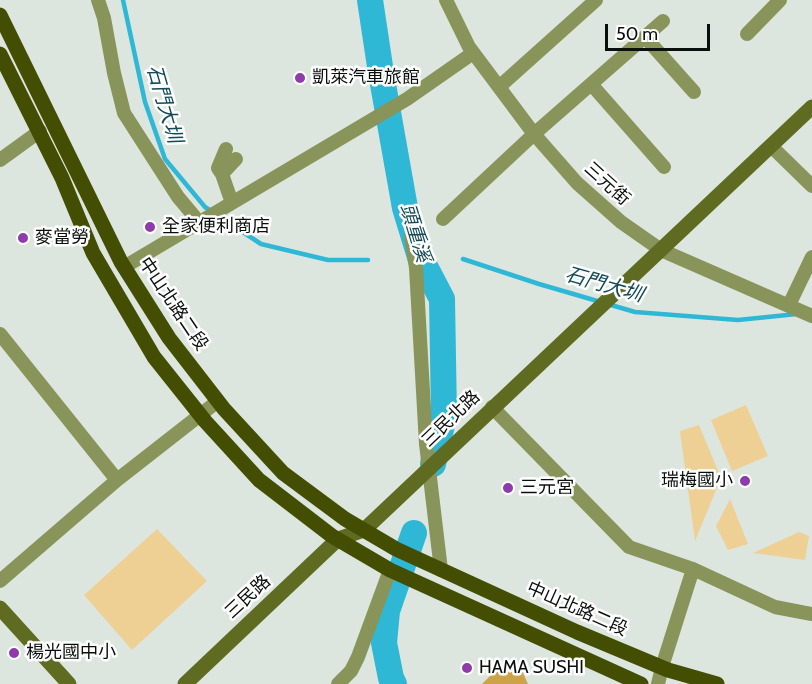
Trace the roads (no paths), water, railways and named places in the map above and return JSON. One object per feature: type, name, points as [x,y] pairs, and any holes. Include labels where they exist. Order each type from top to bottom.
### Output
[{"type":"main road","name":"中山北路二段","points":[[0,15],[124,267],[169,338],[218,401],[283,473],[345,519],[396,549],[577,632],[662,667],[717,684]]},
{"type":"main road","points":[[0,54],[40,131],[93,252],[154,357],[200,415],[259,480],[338,539],[390,570],[640,684]]},
{"type":"street","points":[[98,0],[104,18],[124,113],[178,197],[200,218]]},
{"type":"street","name":"三元街","points":[[446,0],[473,53],[534,134],[577,183],[621,222],[660,250],[812,316]]},
{"type":"street","points":[[499,87],[596,0]]},
{"type":"street","points":[[747,34],[780,0]]},
{"type":"street","points":[[444,219],[534,134],[663,21]]},
{"type":"street","points":[[645,37],[694,92]]},
{"type":"street","points":[[124,267],[200,218],[230,204],[406,99],[473,53]]},
{"type":"street","points":[[591,84],[664,167]]},
{"type":"street","points":[[660,250],[812,107]]},
{"type":"street","points":[[0,160],[40,131]]},
{"type":"street","points":[[771,146],[812,186]]},
{"type":"street","points":[[226,149],[218,168],[222,174],[230,204]]},
{"type":"street","points":[[222,174],[236,159]]},
{"type":"street","points":[[411,236],[415,252],[429,468],[441,570]]},
{"type":"street","name":"三民北路","points":[[338,539],[364,530],[660,250]]},
{"type":"street","points":[[793,307],[812,257]]},
{"type":"street","points":[[0,334],[117,480]]},
{"type":"street","points":[[0,581],[117,480],[218,401]]},
{"type":"street","points":[[492,407],[629,547],[693,569],[775,607],[812,614]]},
{"type":"street","name":"三民路","points":[[185,684],[338,539]]},
{"type":"street","points":[[658,684],[693,569]]},
{"type":"street","points":[[338,684],[351,671],[358,657],[390,570]]},
{"type":"street","points":[[0,608],[69,684]]},
{"type":"waterway","name":"石門大圳","points":[[123,0],[145,102],[165,159],[205,207],[261,244],[328,260],[368,260]]},
{"type":"waterway","name":"頭重溪","points":[[370,0],[405,208],[420,257],[442,299],[444,416],[433,464]]},
{"type":"waterway","name":"石門大圳","points":[[463,259],[635,312],[738,320],[797,314]]},
{"type":"waterway","name":"頭重溪","points":[[394,684],[384,643],[387,611],[414,533]]},
{"type":"place","name":"凱萊汽車旅館","points":[[300,78]]},
{"type":"place","name":"全家便利商店","points":[[150,227]]},
{"type":"place","name":"麥當勞","points":[[23,238]]},
{"type":"place","name":"瑞梅國小","points":[[745,481]]},
{"type":"place","name":"三元宮","points":[[508,488]]},
{"type":"place","name":"楊光國中小","points":[[14,653]]},
{"type":"place","name":"HAMA SUSHI","points":[[467,668]]}]
